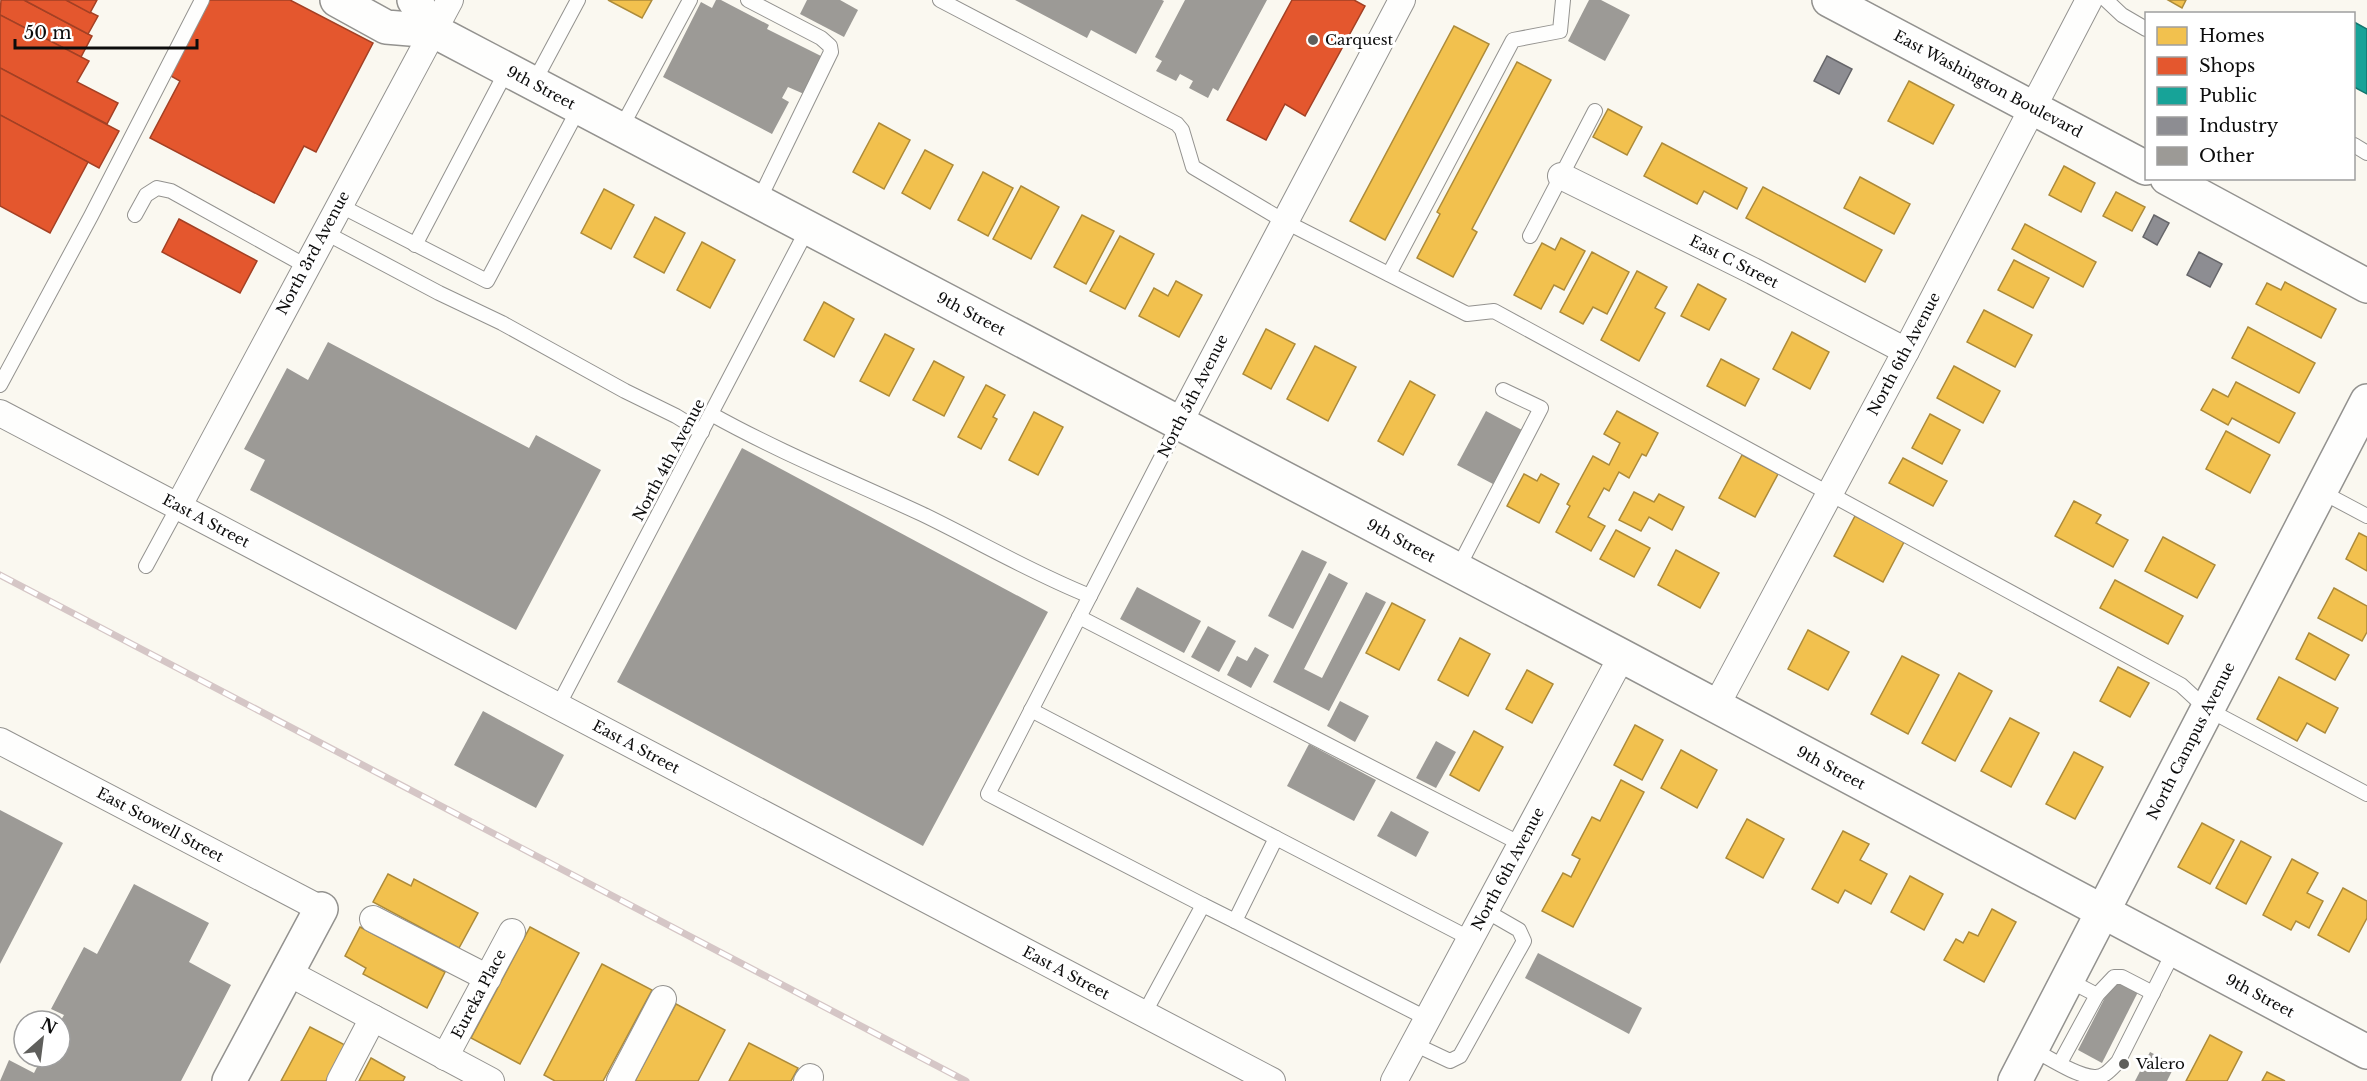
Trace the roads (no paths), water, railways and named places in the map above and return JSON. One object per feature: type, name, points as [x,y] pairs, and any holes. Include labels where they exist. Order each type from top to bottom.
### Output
[{"type":"street","name":"9th Street","points":[[337,0],[386,27],[434,31],[1622,656],[2367,1052]]},
{"type":"street","name":"9th Street","points":[[414,0],[434,31]]},
{"type":"street","name":"North 3rd Avenue","points":[[178,507],[450,0]]},
{"type":"street","name":"North 5th Avenue","points":[[1179,423],[1402,0]]},
{"type":"street","name":"East Washington Boulevard","points":[[1829,0],[2145,167]]},
{"type":"street","name":"North 6th Avenue","points":[[1716,706],[1906,351],[2089,0]]},
{"type":"street","name":"East C Street","points":[[1561,176],[1753,271],[1906,351]]},
{"type":"street","points":[[2171,180],[2367,286]]},
{"type":"street","name":"North Campus Avenue","points":[[2015,1081],[2046,1056],[2068,980],[2367,401]]},
{"type":"street","name":"East A Street","points":[[0,413],[1272,1081]]},
{"type":"street","name":"North 6th Avenue","points":[[1394,1081],[1622,656]]},
{"type":"street","name":"East Stowell Street","points":[[0,741],[321,909]]},
{"type":"street","points":[[229,1081],[321,909]]},
{"type":"street","points":[[373,919],[488,978]]},
{"type":"street","name":"Eureka Place","points":[[445,1057],[512,932]]},
{"type":"street","points":[[287,972],[491,1081]]},
{"type":"street","points":[[620,1081],[663,999]]},
{"type":"street","points":[[340,1081],[373,1018]]},
{"type":"lane","points":[[0,385],[91,216],[202,0]]},
{"type":"lane","points":[[415,245],[520,77],[578,0]]},
{"type":"lane","points":[[620,129],[690,0]]},
{"type":"lane","points":[[748,0],[821,38],[830,46],[831,52],[758,202]]},
{"type":"lane","points":[[940,0],[1177,124],[1182,130],[1193,167],[1284,221],[1467,314],[1494,311],[2181,684],[2208,709],[2367,794]]},
{"type":"lane","points":[[1389,274],[1514,40],[1560,31],[1563,0]]},
{"type":"lane","points":[[2106,0],[2122,15],[2145,28]]},
{"type":"lane","points":[[339,205],[488,281],[579,108]]},
{"type":"lane","points":[[1530,236],[1594,111]]},
{"type":"lane","points":[[135,215],[146,195],[157,188],[171,191],[306,266]]},
{"type":"lane","name":"North 4th Avenue","points":[[558,706],[808,228]]},
{"type":"lane","points":[[324,232],[439,293],[502,323],[702,432]]},
{"type":"lane","points":[[1457,570],[1541,408],[1503,390]]},
{"type":"lane","points":[[711,414],[752,437],[923,514],[1061,584],[1090,596]]},
{"type":"lane","name":"North 5th Avenue","points":[[1179,423],[988,794],[1203,905]]},
{"type":"lane","points":[[2320,491],[2367,516]]},
{"type":"lane","points":[[146,566],[178,507]]},
{"type":"lane","points":[[1079,617],[1521,844]]},
{"type":"lane","points":[[1031,710],[1471,939]]},
{"type":"lane","points":[[1235,921],[1276,838]]},
{"type":"lane","points":[[1144,1014],[1203,905],[1428,1019]]},
{"type":"lane","points":[[1414,1044],[1450,1061],[1460,1056],[1524,941],[1520,930],[1486,910]]},
{"type":"lane","points":[[2153,993],[2122,977],[2114,977],[2046,1056],[2095,1078],[2108,1073],[2118,1062],[2153,993],[2174,951]]},
{"type":"lane","points":[[2068,980],[2097,995]]},
{"type":"railway","points":[[0,575],[966,1081]]},
{"type":"place","name":"Carquest","points":[[1313,40]]},
{"type":"place","name":"Valero","points":[[2124,1064]]}]
